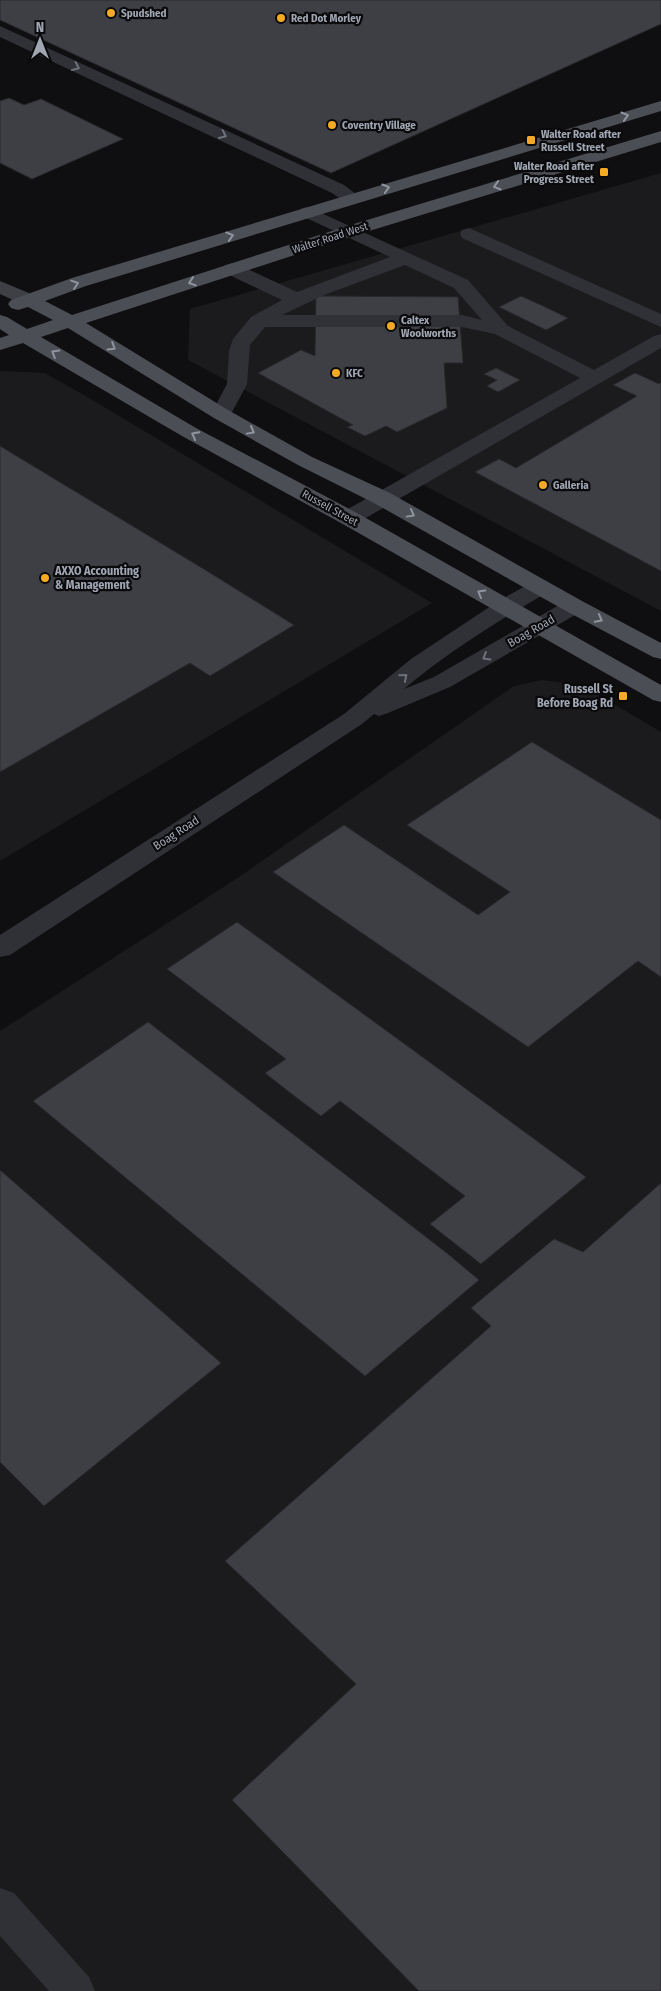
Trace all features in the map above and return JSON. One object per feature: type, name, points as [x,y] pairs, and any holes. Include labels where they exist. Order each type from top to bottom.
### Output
[{"type":"main road","points":[[0,311],[79,282],[661,106]]},
{"type":"main road","name":"Walter Road West","points":[[0,344],[350,231],[661,136]]},
{"type":"main road","points":[[29,300],[71,322],[221,414],[305,461],[382,498],[574,606],[661,652]]},
{"type":"main road","name":"Russell Street","points":[[0,321],[190,432],[349,518],[539,627],[661,694]]},
{"type":"street","points":[[0,31],[338,189],[352,198]]},
{"type":"street","points":[[308,212],[461,284],[501,330]]},
{"type":"street","points":[[469,234],[661,321]]},
{"type":"street","points":[[221,414],[238,382],[236,361],[242,339],[258,321],[296,299],[406,258]]},
{"type":"street","points":[[232,269],[296,299]]},
{"type":"street","points":[[0,287],[29,300]]},
{"type":"street","points":[[258,321],[462,321],[501,330],[595,378]]},
{"type":"street","points":[[349,518],[661,340]]},
{"type":"street","name":"Boag Road","points":[[0,948],[353,719],[419,664],[504,607],[540,587]]},
{"type":"street","name":"Boag Road","points":[[353,719],[442,682],[574,606]]},
{"type":"street","points":[[0,1907],[75,1991]]},
{"type":"shaded area","name":"Galleria","points":[[661,173],[661,611],[188,360],[190,309]]},
{"type":"shaded area","points":[[0,371],[45,373],[432,603],[0,861]]},
{"type":"shaded area","points":[[542,680],[582,685],[661,732],[661,1991],[0,1991],[0,1031],[239,877],[514,686]]},
{"type":"building","name":"Coventry Village","points":[[0,0],[661,0],[661,24],[331,173],[0,20]]},
{"type":"building","points":[[9,98],[24,105],[41,99],[123,139],[32,179],[0,163],[0,101]]},
{"type":"building","points":[[316,296],[458,297],[463,363],[444,363],[447,408],[397,432],[386,426],[365,436],[347,427],[353,425],[258,373],[301,350],[315,356]]},
{"type":"building","points":[[521,296],[568,318],[546,330],[499,307]]},
{"type":"building","points":[[496,368],[520,380],[498,392],[487,386],[497,380],[484,374]]},
{"type":"building","points":[[635,373],[659,384],[661,382],[661,571],[475,472],[499,459],[516,468],[637,396],[613,385]]},
{"type":"building","points":[[0,446],[294,625],[210,676],[190,663],[0,772]]},
{"type":"building","points":[[532,742],[661,820],[661,977],[638,961],[528,1047],[273,872],[344,825],[478,915],[510,892],[407,825]]},
{"type":"building","points":[[237,922],[586,1177],[481,1264],[430,1224],[465,1196],[340,1101],[321,1116],[293,1095],[265,1073],[286,1059],[167,969]]},
{"type":"building","points":[[148,1022],[479,1280],[365,1376],[33,1101]]},
{"type":"building","points":[[0,1170],[221,1363],[44,1506],[0,1462]]},
{"type":"building","points":[[661,1183],[661,1991],[419,1991],[232,1800],[356,1684],[225,1561],[491,1326],[471,1308],[554,1239],[583,1252]]},
{"type":"place","name":"Spudshed","points":[[111,13]]},
{"type":"place","name":"Red Dot Morley","points":[[281,18]]},
{"type":"place","name":"Coventry Village","points":[[332,125]]},
{"type":"place","name":"Walter Road after Russell Street","points":[[531,140]]},
{"type":"place","name":"Walter Road after Progress Street","points":[[604,172]]},
{"type":"place","name":"Caltex Woolworths","points":[[391,326]]},
{"type":"place","name":"KFC","points":[[336,373]]},
{"type":"place","name":"Galleria","points":[[543,485]]},
{"type":"place","name":"AXXO Accounting & Management","points":[[45,578]]},
{"type":"place","name":"Russell St Before Boag Rd","points":[[623,696]]}]
